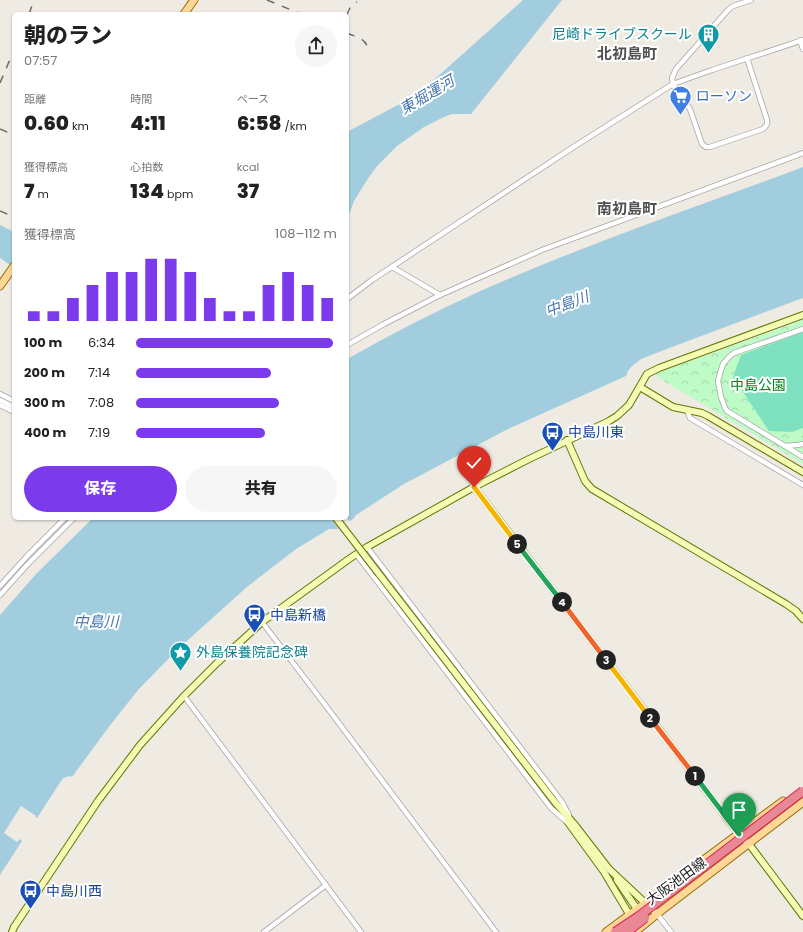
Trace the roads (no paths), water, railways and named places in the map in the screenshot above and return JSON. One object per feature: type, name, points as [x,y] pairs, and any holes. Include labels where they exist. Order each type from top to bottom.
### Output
[{"type":"highway","points":[[616,932],[803,791]]},
{"type":"highway","points":[[627,932],[803,797]]},
{"type":"main road","points":[[185,12],[194,0]]},
{"type":"main road","points":[[0,286],[12,268]]},
{"type":"main road","name":"大阪池田線","points":[[606,932],[803,786]]},
{"type":"main road","name":"大阪池田線","points":[[635,932],[803,802]]},
{"type":"street","points":[[747,58],[768,123],[763,129],[710,147],[706,147],[702,144],[690,109],[676,90],[672,78],[676,69],[728,10],[733,6],[751,0]]},
{"type":"street","points":[[349,297],[392,266],[673,84],[802,40],[803,48]]},
{"type":"street","points":[[349,344],[384,324],[440,296],[542,250],[803,153]]},
{"type":"street","points":[[392,266],[440,296]]},
{"type":"street","points":[[12,932],[98,801],[140,745],[184,696],[217,663],[262,622],[367,546],[529,458],[604,424],[617,416],[629,405],[648,374],[659,368],[803,315]]},
{"type":"street","points":[[803,329],[734,353],[723,364],[718,381],[720,398],[727,411],[803,457]]},
{"type":"street","points":[[640,387],[670,406],[678,409],[702,413],[708,416],[803,472]]},
{"type":"street","points":[[0,394],[12,400]]},
{"type":"street","points":[[0,400],[12,406]]},
{"type":"street","points":[[0,405],[12,411]]},
{"type":"street","points":[[687,410],[690,418],[803,485]]},
{"type":"street","points":[[567,440],[585,481],[592,490],[786,604],[796,611],[803,619]]},
{"type":"street","points":[[785,446],[803,444]]},
{"type":"street","points":[[474,487],[803,916]]},
{"type":"street","points":[[0,586],[63,520]]},
{"type":"street","points":[[0,595],[27,565],[72,520]]},
{"type":"street","points":[[338,520],[571,824],[604,872],[629,914],[635,932]]},
{"type":"street","points":[[367,546],[562,802],[571,824]]},
{"type":"street","points":[[356,554],[551,808],[571,824],[609,869],[637,909],[640,921],[635,932]]},
{"type":"street","points":[[262,622],[339,722],[496,932]]},
{"type":"street","points":[[184,696],[361,932]]},
{"type":"street","points":[[609,869],[657,914],[671,932]]},
{"type":"street","points":[[264,932],[326,885]]},
{"type":"water","name":"東堀運河","points":[[523,0],[562,0],[471,114],[452,114],[444,117],[424,127],[397,146],[378,165],[369,177],[354,201],[349,215],[349,131],[409,99],[427,86]]},
{"type":"water","name":"中島川","points":[[803,167],[803,298],[641,359],[631,367],[626,376],[506,430],[404,484],[356,515],[353,519],[338,529],[329,529],[296,549],[247,587],[179,648],[138,690],[72,777],[70,776],[63,778],[37,818],[21,806],[4,833],[17,842],[20,839],[22,841],[0,875],[0,615],[37,573],[91,520],[349,520],[349,358],[427,316],[476,293],[516,275],[639,227]]},
{"type":"water","points":[[0,225],[12,231],[12,267],[0,258]]},
{"type":"railway","points":[[30,12],[34,0]]},
{"type":"railway","points":[[267,0],[296,12]]},
{"type":"railway","points":[[348,12],[350,7],[357,2]]},
{"type":"railway","points":[[349,34],[364,41],[368,51]]},
{"type":"railway","points":[[0,83],[12,55]]},
{"type":"railway","points":[[0,129],[12,134]]},
{"type":"railway","points":[[0,211],[12,216]]},
{"type":"place","name":"尼崎ドライブスクール","points":[[708,54]]},
{"type":"place","name":"ローソン","points":[[680,116]]},
{"type":"place","name":"中島川東","points":[[552,452]]},
{"type":"place","name":"中島新橋","points":[[255,634]]},
{"type":"place","name":"外島保養院記念碑","points":[[181,672]]},
{"type":"place","name":"中島川西","points":[[30,910]]},
{"type":"district","name":"北初島町","points":[[627,54]]},
{"type":"district","name":"南初島町","points":[[627,209]]},
{"type":"park label","name":"中島公園","points":[[758,385]]}]
